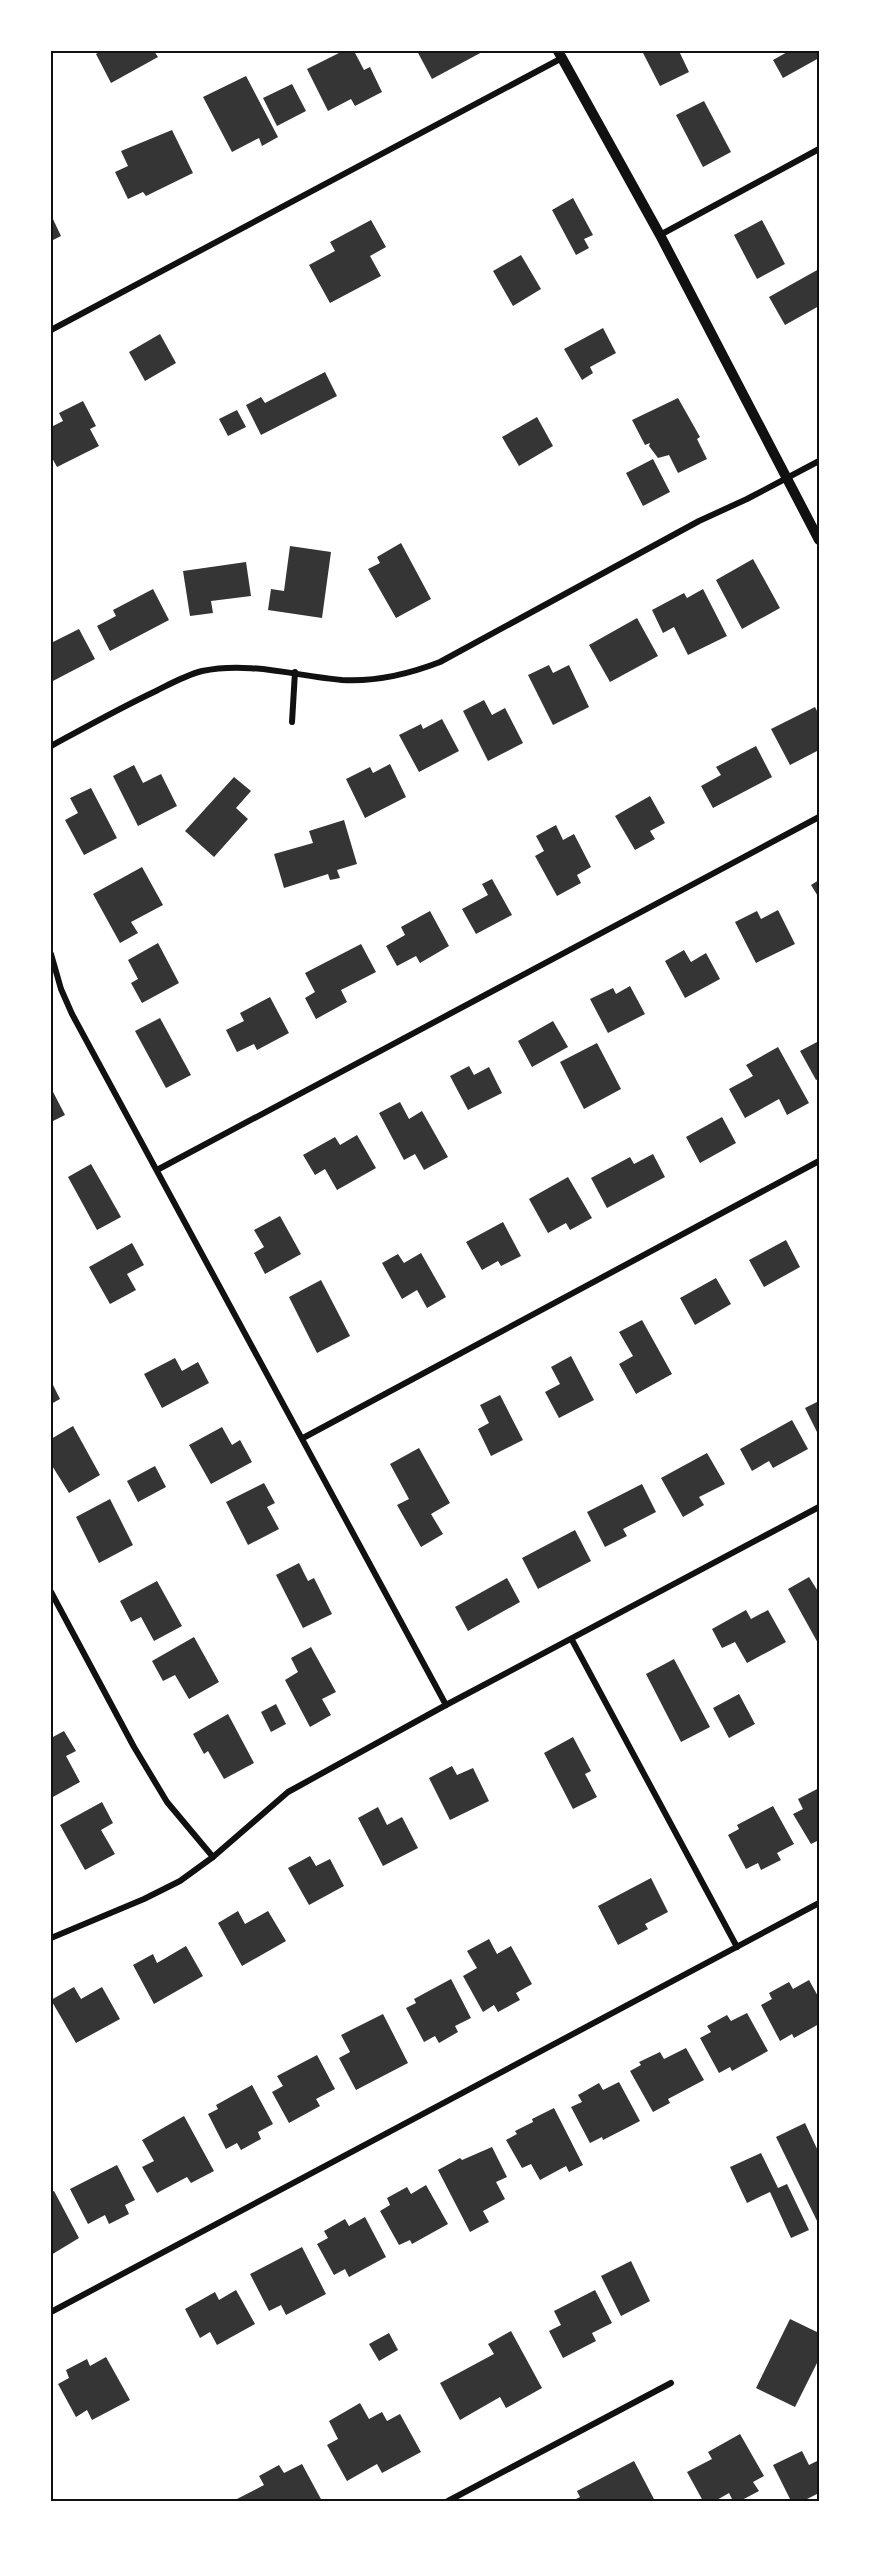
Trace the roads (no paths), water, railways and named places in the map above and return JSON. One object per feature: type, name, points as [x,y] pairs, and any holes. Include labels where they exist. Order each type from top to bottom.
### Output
[{"type":"street","points":[[51,330],[560,55],[660,235],[819,540]]},
{"type":"street","points":[[660,235],[819,149]]},
{"type":"street","points":[[51,746],[144,696],[201,671],[228,668],[295,672],[343,680],[387,678],[440,662],[699,521],[788,478],[819,460]]},
{"type":"street","points":[[292,722],[295,672]]},
{"type":"street","points":[[157,1170],[819,817]]},
{"type":"street","points":[[51,954],[61,989],[72,1014],[228,1307],[303,1438],[446,1705]]},
{"type":"street","points":[[303,1438],[819,1161]]},
{"type":"street","points":[[51,1938],[144,1899],[180,1881],[213,1857],[288,1792],[446,1705],[819,1507]]},
{"type":"street","points":[[51,1592],[134,1747],[167,1802],[213,1857]]},
{"type":"street","points":[[572,1640],[737,1947]]},
{"type":"street","points":[[51,2312],[819,1903]]},
{"type":"street","points":[[448,2501],[670,2383]]}]
